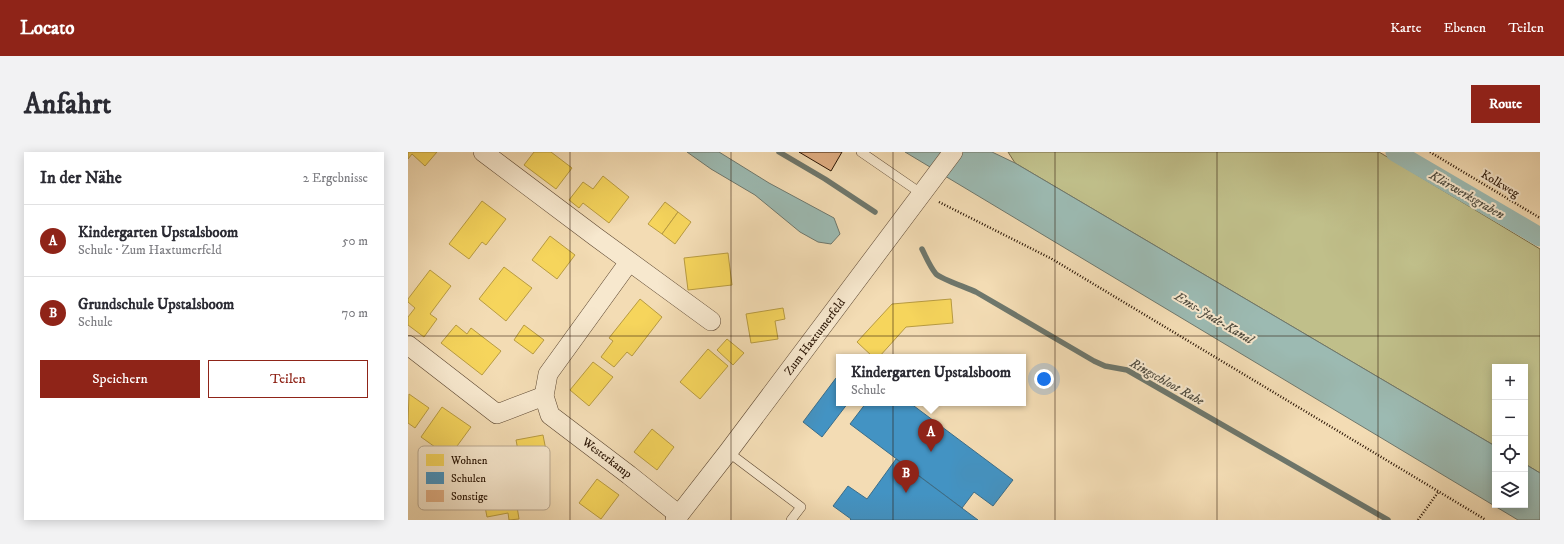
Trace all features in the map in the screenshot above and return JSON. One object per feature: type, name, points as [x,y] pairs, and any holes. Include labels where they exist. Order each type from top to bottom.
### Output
[{"type":"street","points":[[483,152],[629,262],[711,321]]},
{"type":"street","name":"Zum Haxtumerfeld","points":[[677,518],[922,194],[952,152]]},
{"type":"street","name":"Westerkamp","points":[[629,262],[548,374],[544,396],[550,415],[629,475],[677,518]]},
{"type":"street","points":[[408,345],[497,414],[544,396]]},
{"type":"lane","points":[[861,152],[922,194]]},
{"type":"lane","points":[[728,452],[801,507],[791,520]]},
{"type":"path","name":"Kolkweg","points":[[1430,152],[1540,218]]},
{"type":"path","points":[[922,194],[1052,259],[1486,520]]},
{"type":"path","points":[[1418,520],[1439,491]]},
{"type":"shaded area","points":[[1008,152],[1379,152],[1540,249],[1540,473],[1528,466],[1528,364],[1492,364],[1492,444],[1015,163]]},
{"type":"water","points":[[687,152],[719,152],[769,183],[834,218],[840,234],[831,244],[818,242],[800,232],[755,195],[711,169]]},
{"type":"water","name":"Ems-Jade-Kanal","points":[[905,152],[992,152],[1015,163],[1492,444],[1492,504]]},
{"type":"water","points":[[1528,466],[1540,473],[1540,520],[1518,520],[1498,508],[1528,508]]},
{"type":"building: Wohnen","points":[[408,152],[437,152],[425,166],[412,154],[408,159]]},
{"type":"building: Wohnen","points":[[534,152],[551,152],[572,168],[556,189],[524,165]]},
{"type":"building: Wohnen","points":[[603,176],[629,197],[609,223],[583,203],[579,208],[569,200],[583,182],[593,189]]},
{"type":"building: Wohnen","points":[[482,201],[506,219],[486,245],[482,242],[469,259],[449,244]]},
{"type":"building: Wohnen","points":[[665,202],[678,212],[662,234],[648,224]]},
{"type":"building: Wohnen","points":[[678,212],[691,222],[675,244],[662,234]]},
{"type":"building: Wohnen","points":[[550,236],[575,255],[557,279],[532,260]]},
{"type":"building: Wohnen","points":[[728,253],[732,285],[688,290],[684,258]]},
{"type":"building: Wohnen","points":[[504,267],[532,288],[506,321],[479,299]]},
{"type":"building: Wohnen","points":[[430,270],[451,286],[430,314],[437,319],[424,337],[408,325],[408,317],[415,308],[408,302],[408,299]]},
{"type":"building: Wohnen","points":[[640,299],[662,317],[632,356],[627,352],[614,367],[601,357],[613,341],[609,338]]},
{"type":"building: Wohnen","points":[[951,299],[953,323],[906,327],[882,354],[870,354],[857,342],[892,304]]},
{"type":"building: Wohnen","points":[[783,308],[785,319],[775,321],[778,339],[751,343],[746,314]]},
{"type":"building: Wohnen","points":[[456,325],[467,334],[471,328],[501,351],[482,375],[441,343]]},
{"type":"building: Wohnen","points":[[524,325],[544,340],[533,354],[514,340]]},
{"type":"building: Wohnen","points":[[727,339],[744,353],[733,365],[717,350]]},
{"type":"building: Wohnen","points":[[708,349],[728,366],[700,399],[680,382]]},
{"type":"building: Wohnen","points":[[593,362],[613,377],[589,406],[570,390]]},
{"type":"building: Wohnen","points":[[409,394],[429,408],[415,428],[408,423]]},
{"type":"building: Wohnen","points":[[442,407],[471,427],[457,446],[434,446],[421,437]]},
{"type":"building: Wohnen","points":[[652,429],[674,447],[657,470],[634,452]]},
{"type":"building: Wohnen","points":[[543,435],[545,446],[517,446],[516,440]]},
{"type":"building: Wohnen","points":[[597,479],[619,495],[601,519],[579,503]]},
{"type":"building: Wohnen","points":[[486,510],[518,510],[519,519],[509,520],[508,513],[487,517]]},
{"type":"building: Schulen","points":[[836,378],[836,406],[846,406],[822,437],[803,422]]},
{"type":"building: Schulen","points":[[864,406],[914,406],[1013,480],[993,506],[974,492],[962,508],[850,424]]},
{"type":"building: Schulen","points":[[896,459],[978,520],[850,520],[851,519],[833,506],[848,486],[867,499]]},
{"type":"building: Sonstige","points":[[799,152],[842,152],[831,171]]},
{"type":"waterway","points":[[779,152],[825,179],[875,212]]},
{"type":"waterway","name":"Klärwerksgraben","points":[[1395,152],[1540,237]]},
{"type":"waterway","name":"Ringschloot Rahe","points":[[922,249],[932,268],[939,276],[976,292],[1094,361],[1105,366],[1127,370],[1388,520]]},
{"type":"place","name":"Kindergarten Upstalsboom","points":[[931,452]]},
{"type":"place","name":"Grundschule Upstalsboom","points":[[906,493]]}]
